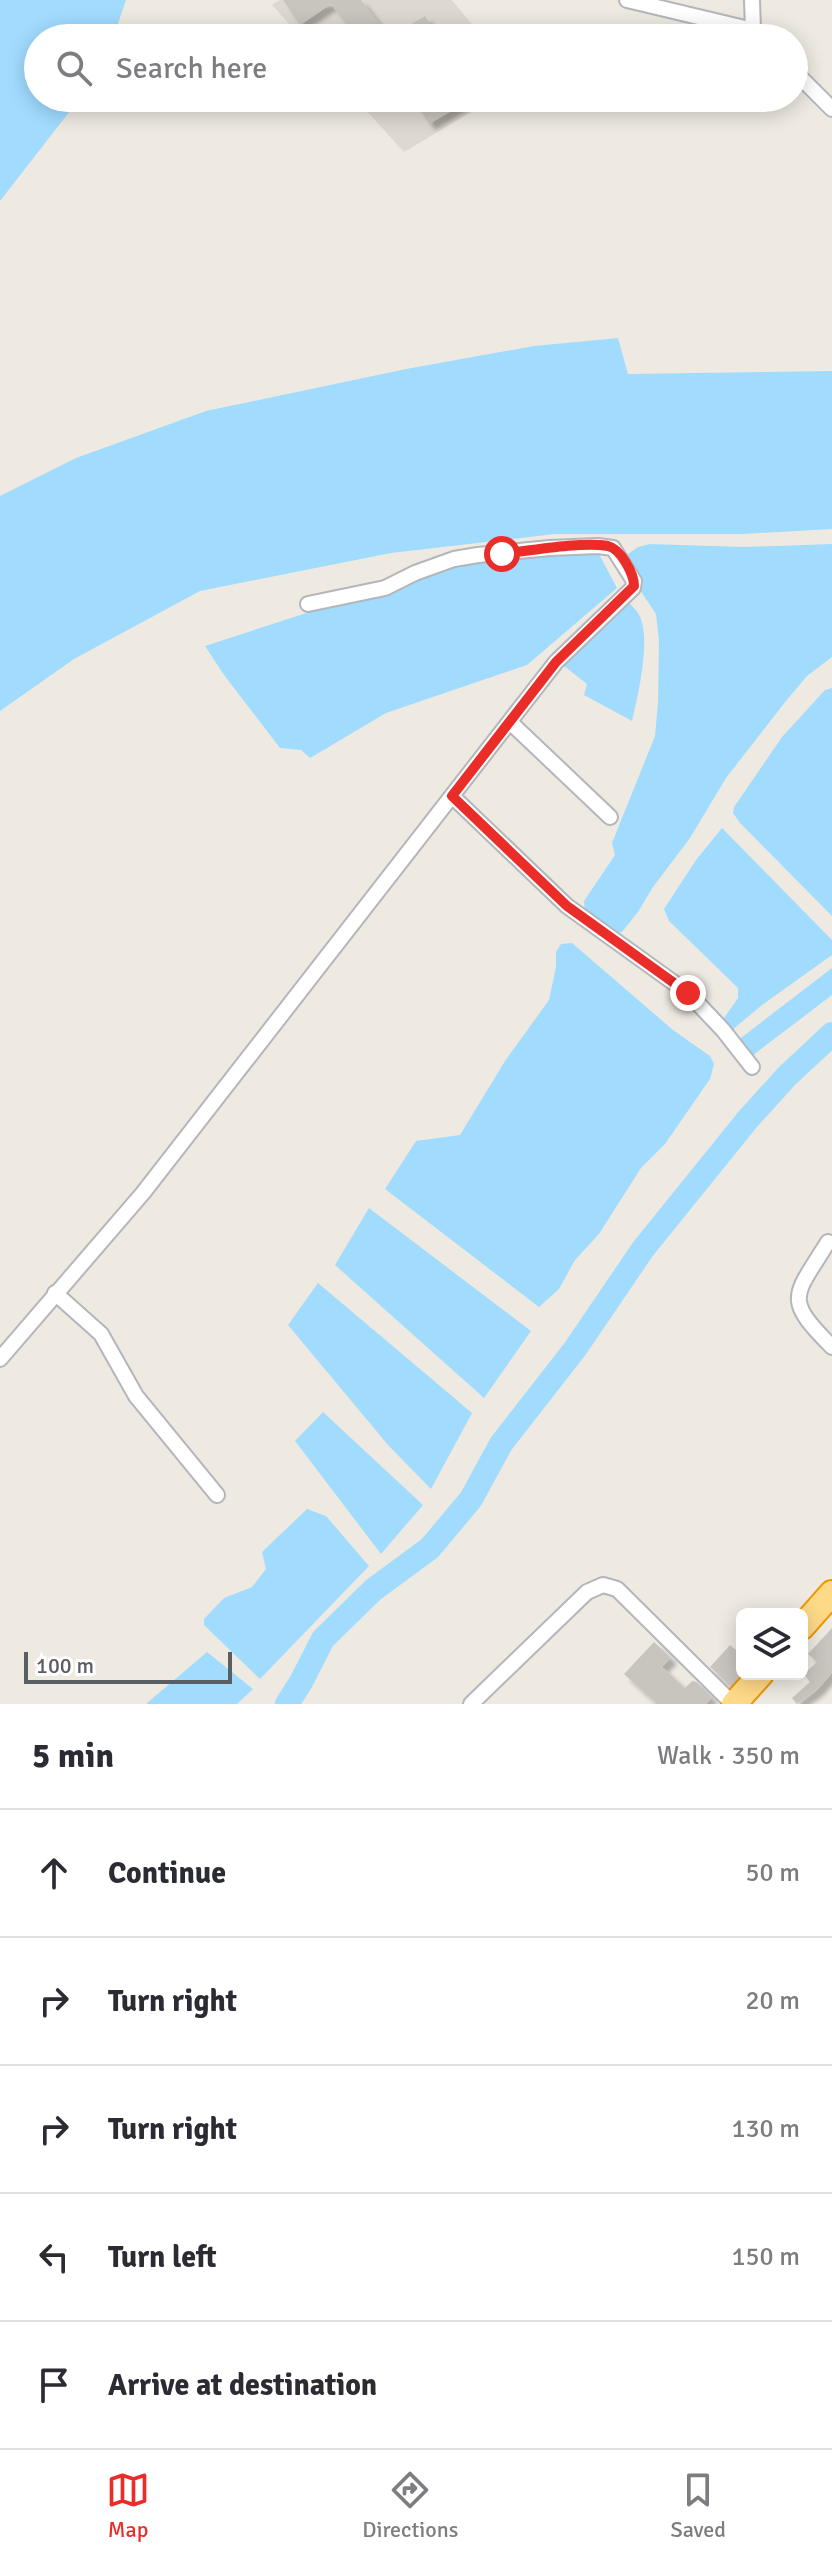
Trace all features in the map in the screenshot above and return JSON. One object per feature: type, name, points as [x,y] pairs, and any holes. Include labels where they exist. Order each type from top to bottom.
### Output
[{"type":"highway","points":[[808,1620],[832,1593]]},
{"type":"highway","points":[[734,1704],[756,1680]]},
{"type":"street","points":[[627,0],[719,24]]},
{"type":"street","points":[[752,0],[756,24]]},
{"type":"street","points":[[808,85],[832,109]]},
{"type":"street","points":[[0,1359],[143,1193],[556,662],[633,588],[634,580],[613,548],[550,548],[454,559],[385,588],[308,604]]},
{"type":"street","points":[[510,722],[610,817]]},
{"type":"street","points":[[452,796],[567,906],[641,962],[670,979],[702,1006],[752,1067]]},
{"type":"street","points":[[828,1242],[796,1300],[800,1312],[832,1347]]},
{"type":"street","points":[[55,1293],[101,1334],[136,1396],[217,1495]]},
{"type":"street","points":[[471,1704],[587,1592],[603,1585],[617,1589],[734,1704]]},
{"type":"shaded area","points":[[280,0],[452,0],[472,24],[289,24],[272,5]]},
{"type":"shaded area","points":[[368,112],[471,112],[404,152]]},
{"type":"water","points":[[0,0],[126,0],[118,24],[24,24],[24,112],[69,112],[0,201]]},
{"type":"water","points":[[618,338],[628,374],[832,371],[832,529],[742,534],[555,534],[391,553],[200,591],[74,659],[0,711],[0,496],[76,458],[206,411],[534,346]]},
{"type":"water","points":[[650,544],[744,547],[832,544],[832,657],[807,676],[786,701],[726,778],[690,838],[638,912],[622,932],[610,934],[585,913],[584,901],[615,855],[612,843],[655,736],[659,641],[656,614],[620,560],[638,547]]},
{"type":"water","points":[[599,554],[617,588],[527,665],[386,713],[310,758],[301,750],[280,748],[205,646],[442,569],[477,561]]},
{"type":"water","points":[[625,598],[640,616],[644,642],[632,721],[584,695],[587,684],[559,662]]},
{"type":"water","points":[[832,688],[832,916],[733,813],[734,807],[782,737],[825,690]]},
{"type":"water","points":[[722,828],[832,940],[832,955],[731,1031],[722,1021],[738,998],[738,988],[669,921],[664,909],[696,860]]},
{"type":"water","points":[[572,943],[673,1030],[710,1056],[714,1064],[710,1079],[665,1144],[641,1168],[599,1234],[575,1260],[559,1289],[539,1307],[385,1189],[416,1141],[460,1135],[505,1061],[549,1000],[556,952],[561,944]]},
{"type":"water","points":[[832,968],[832,995],[748,1059],[744,1061],[730,1053],[729,1047]]},
{"type":"water","points":[[369,1208],[531,1331],[484,1398],[335,1265]]},
{"type":"water","points":[[318,1283],[472,1413],[431,1489],[388,1445],[288,1325]]},
{"type":"water","points":[[323,1412],[423,1505],[381,1554],[295,1441]]},
{"type":"water","points":[[307,1509],[326,1516],[369,1566],[260,1679],[204,1625],[204,1619],[224,1598],[252,1587],[266,1569],[262,1552]]},
{"type":"water","points":[[207,1652],[253,1689],[237,1704],[146,1704]]},
{"type":"building","points":[[283,0],[361,0],[379,24],[346,24],[331,4],[299,24]]},
{"type":"building","points":[[425,16],[430,24],[412,24]]},
{"type":"building","points":[[422,112],[449,112],[429,124]]},
{"type":"building","points":[[832,1628],[832,1673],[817,1690],[797,1704],[792,1698],[810,1682],[808,1670],[817,1662],[808,1654]]},
{"type":"building","points":[[654,1642],[671,1658],[662,1667],[685,1688],[692,1681],[697,1682],[712,1697],[706,1704],[657,1704],[624,1674]]},
{"type":"building","points":[[730,1645],[736,1650],[736,1680],[730,1686],[710,1667]]},
{"type":"waterway","points":[[287,1704],[323,1639],[373,1590],[430,1548],[471,1499],[501,1444],[575,1349],[643,1249],[748,1119],[787,1076],[832,1034]]},
{"type":"route","points":[[502,554],[607,546],[619,553],[634,580],[634,586],[556,662],[452,796],[567,906],[688,993]]}]
